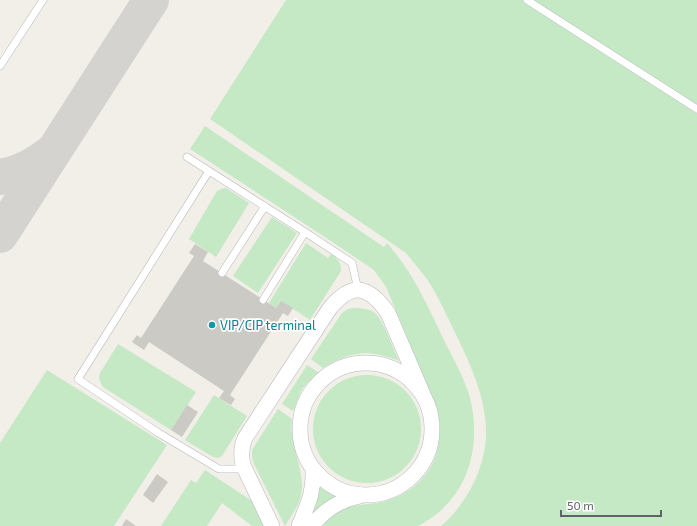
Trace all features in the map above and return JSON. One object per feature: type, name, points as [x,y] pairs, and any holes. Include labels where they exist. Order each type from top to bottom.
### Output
[{"type":"street","points":[[272,526],[242,461],[242,449],[245,438],[330,308],[342,297],[350,292],[358,290],[364,291],[379,302],[388,313],[424,397],[431,417],[431,438],[429,448],[420,467],[413,475],[395,489],[373,495],[350,494],[329,485],[313,469],[302,449],[300,426],[301,415],[305,404],[317,384],[333,372],[353,364],[374,364],[384,366],[394,369],[411,381],[424,397]]},
{"type":"street","points":[[299,526],[312,495],[313,469]]},
{"type":"street","points":[[311,526],[327,510],[337,503],[362,495]]},
{"type":"lane","points":[[0,66],[44,0]]},
{"type":"lane","points":[[527,0],[697,109]]},
{"type":"lane","points":[[187,157],[352,263],[358,290]]},
{"type":"lane","points":[[209,171],[78,379],[158,432],[219,469],[245,468]]},
{"type":"lane","points":[[222,273],[264,206]]},
{"type":"lane","points":[[263,300],[305,232]]},
{"type":"green space","points":[[286,0],[697,0],[697,526],[441,526],[460,506],[474,482],[483,456],[486,429],[482,401],[474,374],[433,289],[427,279],[406,253],[210,119]]},
{"type":"green space","points":[[205,126],[384,247],[387,243],[411,275],[424,298],[457,366],[470,398],[474,436],[472,455],[467,472],[459,488],[448,503],[435,516],[418,526],[323,526],[330,517],[345,508],[389,500],[403,494],[424,477],[436,454],[439,440],[437,412],[430,391],[386,287],[374,270],[190,149]]},
{"type":"green space","points":[[224,188],[249,203],[216,257],[189,239],[217,191]]},
{"type":"green space","points":[[272,217],[297,233],[258,293],[233,276]]},
{"type":"green space","points":[[306,243],[328,258],[331,254],[339,261],[341,268],[341,271],[310,320],[281,301],[276,308],[269,303]]},
{"type":"green space","points":[[354,308],[375,313],[385,329],[399,361],[369,353],[351,355],[333,362],[323,368],[311,359],[342,313],[348,309]]},
{"type":"green space","points":[[118,344],[196,392],[171,430],[103,387],[99,377],[100,373]]},
{"type":"green space","points":[[307,365],[318,372],[302,389],[293,411],[282,404]]},
{"type":"green space","points":[[47,370],[167,445],[114,526],[0,526],[0,443]]},
{"type":"green space","points":[[367,375],[388,379],[405,391],[417,408],[421,429],[417,450],[405,467],[388,479],[367,483],[346,479],[329,467],[317,450],[313,429],[317,408],[329,391],[346,379]]},
{"type":"green space","points":[[214,395],[247,416],[222,456],[218,458],[213,457],[185,440]]},
{"type":"green space","points":[[278,409],[292,419],[293,439],[302,479],[302,489],[299,503],[285,526],[252,458],[252,450]]},
{"type":"green space","points":[[205,470],[252,501],[265,526],[252,526],[222,503],[207,526],[161,526],[191,480],[196,483]]},
{"type":"green space","points":[[319,481],[328,490],[338,496],[307,522],[316,503]]},
{"type":"building","name":"VIP/CIP terminal","points":[[195,244],[208,252],[203,261],[276,308],[281,301],[293,308],[288,316],[283,313],[230,395],[235,399],[231,405],[219,398],[224,391],[149,342],[144,350],[132,342],[137,335],[141,338],[194,256],[189,253]]},
{"type":"building","points":[[187,405],[198,412],[182,437],[171,430]]},
{"type":"building","points":[[157,474],[168,482],[153,503],[143,495]]},
{"type":"building","points":[[126,519],[136,526],[122,526]]},
{"type":"taxiway","points":[[0,235],[151,0]]},
{"type":"taxiway","points":[[0,177],[14,174],[27,168],[51,153]]},
{"type":"place","name":"VIP/CIP terminal","points":[[212,325]]}]
